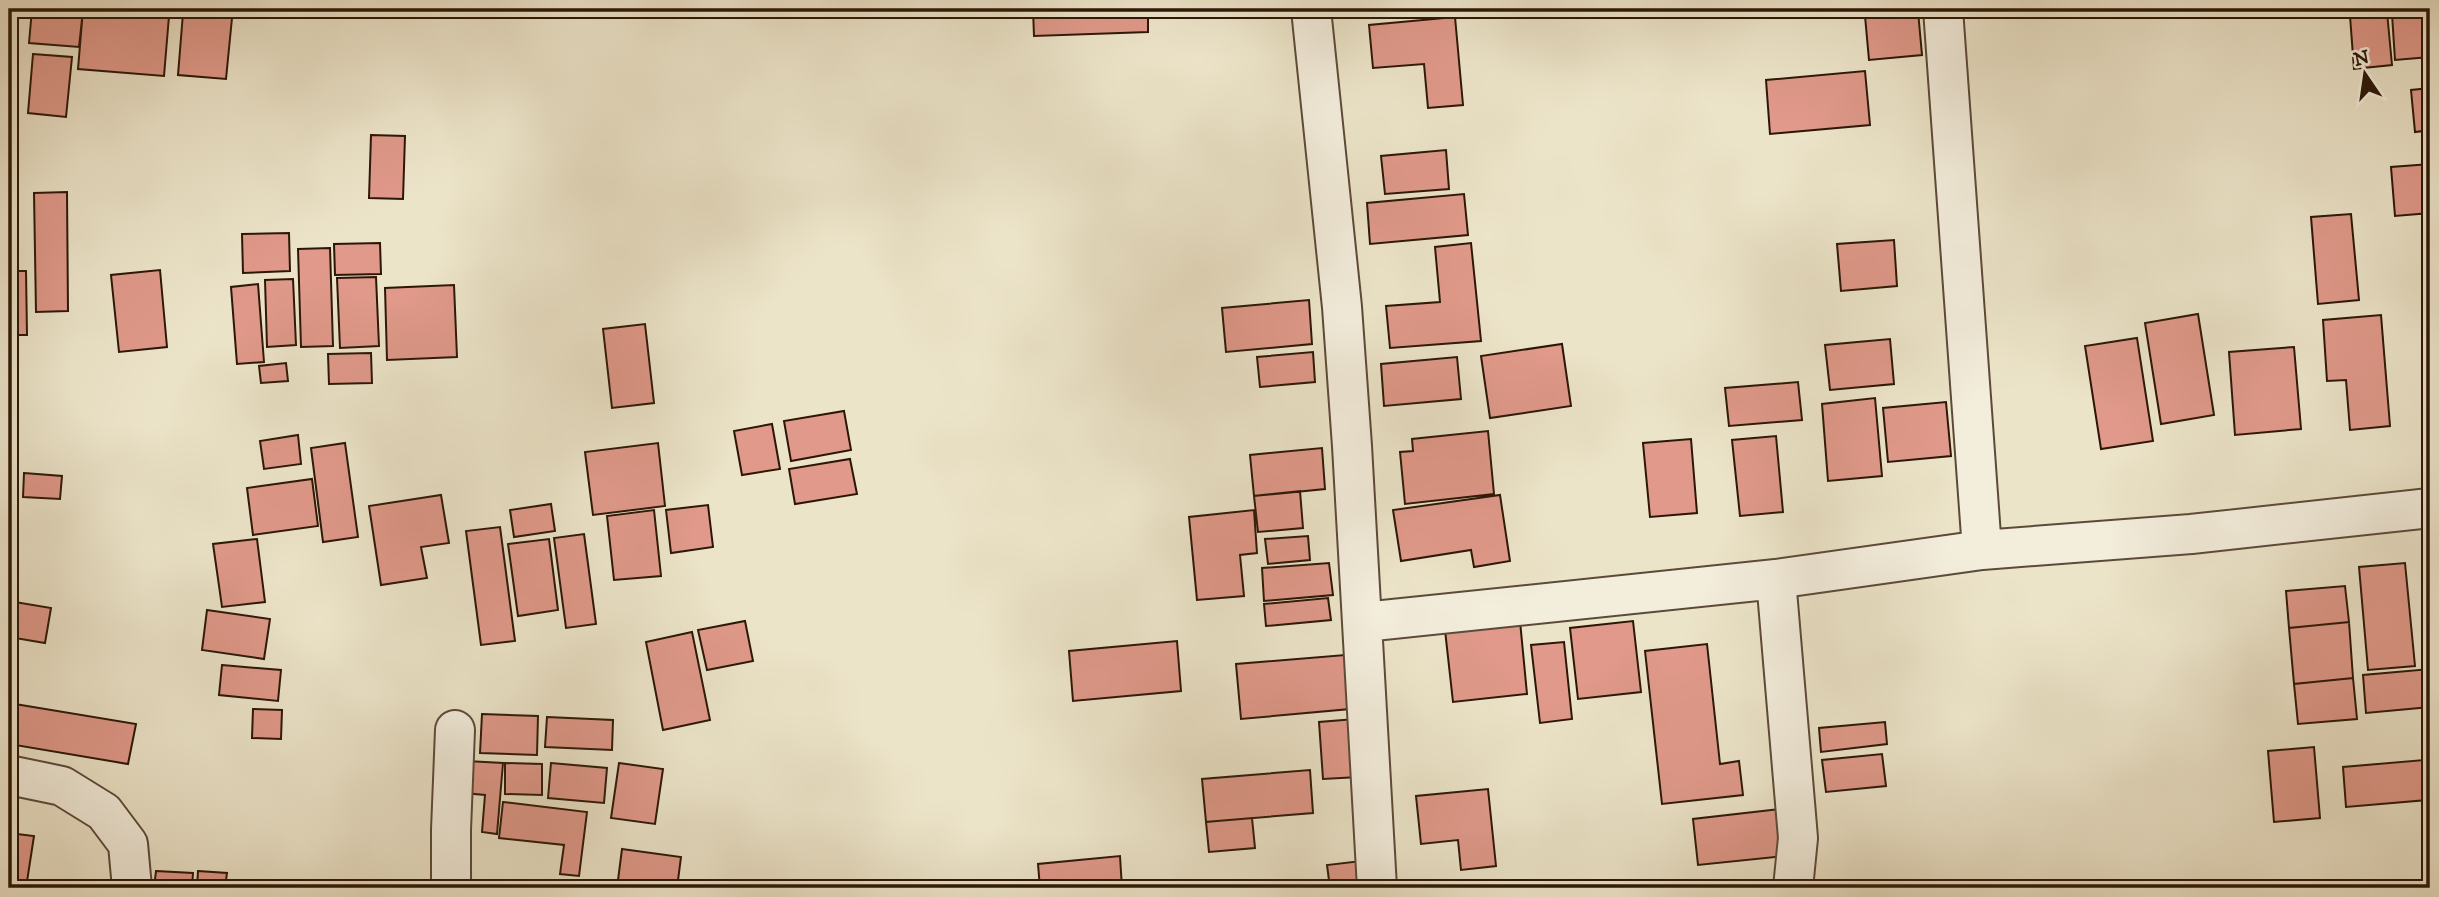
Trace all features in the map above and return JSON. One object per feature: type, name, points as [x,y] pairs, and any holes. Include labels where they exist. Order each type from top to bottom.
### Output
[{"type":"street","points":[[1311,9],[1342,307],[1364,622],[1377,888]]},
{"type":"street","points":[[1943,9],[1982,550]]},
{"type":"street","points":[[1364,622],[1776,579],[1982,550],[2191,534],[2430,508]]},
{"type":"street","points":[[1776,579],[1798,838],[1793,888]]},
{"type":"street","points":[[451,888],[455,730]]},
{"type":"street","points":[[9,775],[62,786],[104,812],[128,844],[132,888]]},
{"type":"building","points":[[32,9],[83,10],[79,47],[29,43]]},
{"type":"building","points":[[83,9],[169,16],[164,76],[78,69]]},
{"type":"building","points":[[1033,9],[1148,9],[1148,32],[1034,36]]},
{"type":"building","points":[[1399,9],[1446,9],[1400,14]]},
{"type":"building","points":[[1918,11],[1922,55],[1869,60],[1865,16]]},
{"type":"building","points":[[2430,11],[2430,57],[2395,60],[2392,14]]},
{"type":"building","points":[[2387,12],[2392,65],[2354,69],[2350,16]]},
{"type":"building","points":[[183,13],[232,18],[226,79],[178,75]]},
{"type":"building","points":[[1455,17],[1463,105],[1428,108],[1424,64],[1373,68],[1369,25]]},
{"type":"building","points":[[33,54],[72,57],[66,117],[28,113]]},
{"type":"building","points":[[1865,71],[1870,125],[1770,134],[1766,80]]},
{"type":"building","points":[[2430,88],[2430,130],[2415,132],[2411,90]]},
{"type":"building","points":[[371,135],[405,136],[403,199],[369,198]]},
{"type":"building","points":[[1446,150],[1449,189],[1385,194],[1381,156]]},
{"type":"building","points":[[2430,164],[2430,213],[2395,216],[2391,167]]},
{"type":"building","points":[[67,192],[68,311],[36,312],[34,193]]},
{"type":"building","points":[[1464,194],[1468,235],[1370,244],[1367,203]]},
{"type":"building","points":[[9,200],[12,200],[13,261],[9,261]]},
{"type":"building","points":[[2351,214],[2359,300],[2318,304],[2311,217]]},
{"type":"building","points":[[289,233],[290,271],[243,273],[242,234]]},
{"type":"building","points":[[1894,240],[1897,286],[1841,291],[1837,244]]},
{"type":"building","points":[[380,243],[381,274],[335,275],[334,244]]},
{"type":"building","points":[[1471,243],[1481,341],[1390,348],[1386,306],[1440,302],[1435,247]]},
{"type":"building","points":[[330,248],[333,346],[301,347],[298,249]]},
{"type":"building","points":[[160,270],[167,347],[119,352],[111,275]]},
{"type":"building","points":[[9,271],[26,271],[27,335],[9,335]]},
{"type":"building","points":[[376,277],[379,346],[340,348],[337,278]]},
{"type":"building","points":[[293,279],[296,345],[267,347],[265,280]]},
{"type":"building","points":[[258,284],[264,362],[237,364],[231,287]]},
{"type":"building","points":[[454,285],[457,357],[387,360],[385,288]]},
{"type":"building","points":[[1309,300],[1312,344],[1226,352],[1222,308]]},
{"type":"building","points":[[2198,314],[2214,415],[2161,424],[2145,323]]},
{"type":"building","points":[[2381,315],[2390,426],[2350,430],[2346,380],[2327,381],[2323,320]]},
{"type":"building","points":[[645,324],[654,403],[612,408],[603,329]]},
{"type":"building","points":[[2137,338],[2153,441],[2101,449],[2085,346]]},
{"type":"building","points":[[1890,339],[1894,384],[1830,390],[1825,345]]},
{"type":"building","points":[[1562,344],[1571,406],[1490,418],[1481,356]]},
{"type":"building","points":[[2294,347],[2301,429],[2235,435],[2229,352]]},
{"type":"building","points":[[1313,352],[1315,382],[1260,387],[1257,357]]},
{"type":"building","points":[[371,353],[372,383],[329,384],[328,354]]},
{"type":"building","points":[[1457,357],[1461,399],[1384,406],[1381,364]]},
{"type":"building","points":[[286,363],[288,381],[261,383],[259,366]]},
{"type":"building","points":[[1798,382],[1802,420],[1729,426],[1725,388]]},
{"type":"building","points":[[1875,398],[1882,476],[1828,481],[1822,404]]},
{"type":"building","points":[[1946,402],[1951,456],[1888,462],[1883,408]]},
{"type":"building","points":[[844,411],[851,450],[791,461],[784,421]]},
{"type":"building","points":[[772,424],[780,469],[742,475],[734,431]]},
{"type":"building","points":[[1488,431],[1494,494],[1405,504],[1400,452],[1413,451],[1412,439]]},
{"type":"building","points":[[298,435],[301,464],[264,469],[260,441]]},
{"type":"building","points":[[1776,436],[1783,512],[1740,516],[1732,440]]},
{"type":"building","points":[[1691,439],[1697,513],[1650,517],[1643,443]]},
{"type":"building","points":[[345,443],[358,537],[323,542],[311,448]]},
{"type":"building","points":[[658,443],[665,506],[593,515],[585,452]]},
{"type":"building","points":[[1322,448],[1325,489],[1254,496],[1250,455]]},
{"type":"building","points":[[850,459],[857,494],[795,504],[789,469]]},
{"type":"building","points":[[24,473],[62,476],[60,499],[23,497]]},
{"type":"building","points":[[312,479],[318,526],[253,535],[247,488]]},
{"type":"building","points":[[1300,491],[1303,528],[1258,532],[1254,496]]},
{"type":"building","points":[[441,495],[449,543],[421,547],[427,578],[381,585],[369,506]]},
{"type":"building","points":[[1500,495],[1510,561],[1474,567],[1471,550],[1401,561],[1393,510]]},
{"type":"building","points":[[551,504],[555,531],[514,537],[510,510]]},
{"type":"building","points":[[708,505],[713,547],[671,553],[666,510]]},
{"type":"building","points":[[654,510],[661,576],[614,580],[607,516]]},
{"type":"building","points":[[1254,510],[1257,553],[1240,555],[1244,596],[1197,600],[1189,517]]},
{"type":"building","points":[[500,527],[515,641],[481,645],[466,531]]},
{"type":"building","points":[[584,534],[596,624],[566,628],[554,538]]},
{"type":"building","points":[[1308,536],[1310,560],[1268,564],[1265,539]]},
{"type":"building","points":[[257,539],[265,602],[222,607],[213,544]]},
{"type":"building","points":[[549,539],[558,610],[518,616],[508,544]]},
{"type":"building","points":[[1329,563],[1333,595],[1264,601],[1262,568]]},
{"type":"building","points":[[2405,563],[2415,666],[2368,670],[2359,567]]},
{"type":"building","points":[[2345,586],[2349,622],[2289,628],[2286,591]]},
{"type":"building","points":[[1328,598],[1331,620],[1266,626],[1264,604]]},
{"type":"building","points":[[9,601],[51,608],[45,643],[9,637]]},
{"type":"building","points":[[207,610],[270,619],[264,659],[202,650]]},
{"type":"building","points":[[745,621],[753,661],[707,670],[698,630]]},
{"type":"building","points":[[1520,621],[1527,694],[1453,702],[1445,630]]},
{"type":"building","points":[[1633,621],[1641,692],[1578,699],[1570,628]]},
{"type":"building","points":[[2349,622],[2353,678],[2294,684],[2289,628]]},
{"type":"building","points":[[692,632],[710,720],[663,730],[646,642]]},
{"type":"building","points":[[1177,641],[1181,691],[1073,701],[1069,651]]},
{"type":"building","points":[[1564,642],[1572,719],[1540,723],[1531,645]]},
{"type":"building","points":[[1707,644],[1720,764],[1739,761],[1743,795],[1662,804],[1645,651]]},
{"type":"building","points":[[1345,655],[1350,709],[1241,719],[1236,664]]},
{"type":"building","points":[[222,665],[281,670],[278,701],[219,695]]},
{"type":"building","points":[[2430,669],[2430,707],[2366,713],[2363,675]]},
{"type":"building","points":[[2353,678],[2357,719],[2298,724],[2294,684]]},
{"type":"building","points":[[9,703],[136,724],[128,764],[9,744]]},
{"type":"building","points":[[253,709],[282,710],[281,739],[252,738]]},
{"type":"building","points":[[482,714],[538,716],[537,755],[480,753]]},
{"type":"building","points":[[547,717],[613,720],[612,750],[545,747]]},
{"type":"building","points":[[1355,719],[1359,777],[1323,779],[1319,722]]},
{"type":"building","points":[[1885,722],[1887,744],[1821,752],[1819,728]]},
{"type":"building","points":[[2314,747],[2320,818],[2274,822],[2268,751]]},
{"type":"building","points":[[1882,754],[1886,786],[1826,792],[1822,760]]},
{"type":"building","points":[[2424,760],[2427,800],[2346,807],[2343,767]]},
{"type":"building","points":[[466,761],[503,763],[497,834],[482,832],[485,795],[464,793]]},
{"type":"building","points":[[505,763],[542,764],[542,795],[505,794]]},
{"type":"building","points":[[551,763],[607,768],[604,803],[548,798]]},
{"type":"building","points":[[619,763],[663,769],[655,824],[611,818]]},
{"type":"building","points":[[1310,770],[1313,813],[1206,822],[1202,779]]},
{"type":"building","points":[[1488,789],[1496,866],[1461,870],[1458,840],[1421,844],[1416,796]]},
{"type":"building","points":[[503,802],[587,812],[579,876],[560,874],[564,845],[499,838]]},
{"type":"building","points":[[1780,809],[1785,856],[1698,865],[1693,819]]},
{"type":"building","points":[[1252,818],[1255,848],[1209,852],[1206,822]]},
{"type":"building","points":[[9,833],[34,836],[26,888],[9,888]]},
{"type":"building","points":[[2423,833],[2430,833],[2430,873],[2427,874]]},
{"type":"building","points":[[622,849],[681,857],[677,888],[617,888]]},
{"type":"building","points":[[1120,856],[1122,888],[1040,888],[1038,864]]},
{"type":"building","points":[[1361,861],[1364,888],[1330,888],[1327,865]]},
{"type":"building","points":[[156,871],[193,873],[192,888],[154,888]]},
{"type":"building","points":[[198,871],[227,873],[225,888],[197,888]]}]
